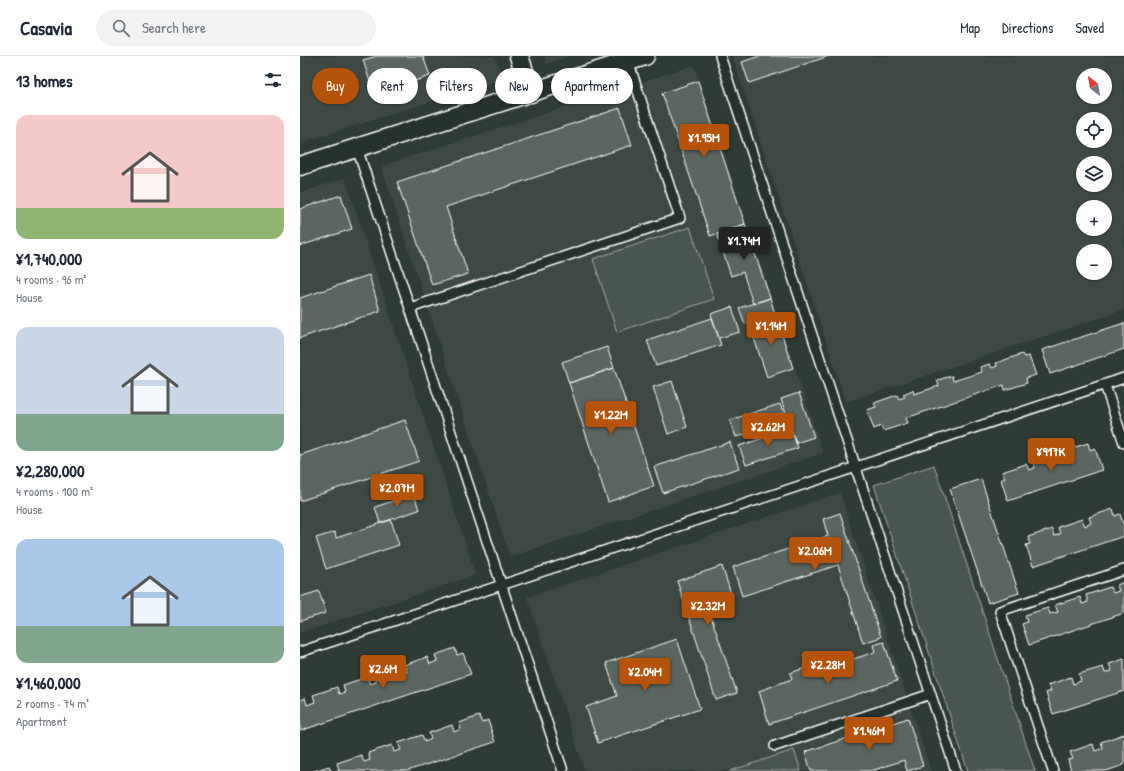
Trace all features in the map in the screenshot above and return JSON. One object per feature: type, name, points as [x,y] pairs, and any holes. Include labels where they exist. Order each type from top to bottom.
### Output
[{"type":"street","points":[[518,56],[522,68]]},
{"type":"street","points":[[543,89],[637,59]]},
{"type":"street","points":[[300,166],[495,104]]},
{"type":"lane","points":[[720,56],[956,771]]},
{"type":"lane","points":[[410,308],[680,218],[637,59]]},
{"type":"lane","points":[[357,148],[563,771]]},
{"type":"lane","points":[[300,652],[1124,378]]},
{"type":"lane","points":[[1105,384],[1124,443]]},
{"type":"lane","points":[[1053,771],[1000,611],[1124,570]]},
{"type":"lane","points":[[775,746],[931,694]]},
{"type":"shaded area","points":[[300,56],[495,56],[499,68],[495,68],[495,82],[487,84],[487,68],[426,68],[426,103],[300,143]]},
{"type":"shaded area","points":[[544,56],[570,56],[546,64]]},
{"type":"shaded area","points":[[732,56],[1124,56],[1124,310],[846,402]]},
{"type":"shaded area","points":[[694,65],[823,453],[510,557],[381,166],[573,104],[633,104],[633,85]]},
{"type":"shaded area","points":[[345,178],[476,575],[300,633],[300,193]]},
{"type":"shaded area","points":[[690,227],[714,299],[617,332],[593,259]]},
{"type":"shaded area","points":[[934,465],[1035,771],[968,771],[874,485]]},
{"type":"shaded area","points":[[840,493],[931,771],[801,771],[793,750],[730,771],[585,771],[527,597]]},
{"type":"shaded area","points":[[794,750],[801,771],[730,771]]},
{"type":"building","points":[[377,56],[423,56],[427,68],[426,77],[418,80],[418,68],[367,68],[367,72],[363,60]]},
{"type":"building","points":[[760,56],[829,56],[749,83],[742,62]]},
{"type":"building","points":[[698,81],[745,224],[710,236],[662,93]]},
{"type":"building","points":[[620,108],[632,145],[446,207],[468,274],[432,285],[397,182]]},
{"type":"building","points":[[341,195],[352,229],[300,246],[300,209]]},
{"type":"building","points":[[745,224],[770,298],[753,304],[743,272],[731,276],[717,234]]},
{"type":"building","points":[[369,275],[380,311],[300,338],[300,298]]},
{"type":"building","points":[[770,298],[775,314],[745,324],[739,308]]},
{"type":"building","points":[[732,307],[740,332],[719,338],[711,314]]},
{"type":"building","points":[[775,314],[793,368],[767,377],[749,323]]},
{"type":"building","points":[[712,318],[721,345],[656,366],[647,340]]},
{"type":"building","points":[[1124,323],[1124,349],[1050,374],[1042,350]]},
{"type":"building","points":[[607,347],[614,368],[569,383],[562,362]]},
{"type":"building","points":[[1022,354],[1024,357],[1029,356],[1036,375],[1026,378],[1027,383],[1005,390],[1004,385],[906,418],[908,423],[883,431],[881,426],[874,429],[867,410],[876,407],[874,403],[897,395],[899,399],[905,397],[903,394],[913,390],[914,394],[939,386],[937,380],[952,376],[953,381],[982,372],[980,367],[990,364],[992,368],[997,366],[996,363]]},
{"type":"building","points":[[614,368],[654,486],[608,502],[569,383]]},
{"type":"building","points":[[672,381],[687,427],[668,434],[653,387]]},
{"type":"building","points":[[799,393],[814,437],[796,443],[781,399]]},
{"type":"building","points":[[780,404],[786,420],[736,437],[730,420]]},
{"type":"building","points":[[405,420],[419,461],[300,501],[300,455]]},
{"type":"building","points":[[791,429],[798,448],[746,465],[739,446]]},
{"type":"building","points":[[730,442],[739,468],[663,493],[654,467]]},
{"type":"building","points":[[1088,443],[1090,450],[1095,448],[1102,470],[1008,501],[1001,480],[1005,478],[1002,472],[1026,464],[1029,470],[1035,468],[1033,461],[1057,453],[1059,460],[1066,458],[1063,451]]},
{"type":"building","points":[[981,479],[1019,593],[988,603],[950,489]]},
{"type":"building","points":[[414,494],[419,510],[380,523],[375,507]]},
{"type":"building","points":[[1113,509],[1115,516],[1120,514],[1124,526],[1124,536],[1033,566],[1026,545],[1030,544],[1028,537],[1052,529],[1054,536],[1060,534],[1058,527],[1082,519],[1085,526],[1091,523],[1089,517]]},
{"type":"building","points":[[840,513],[881,637],[863,643],[838,565],[742,596],[733,567],[828,536],[823,519]]},
{"type":"building","points":[[391,520],[399,545],[326,569],[316,538],[335,532],[336,538]]},
{"type":"building","points":[[722,566],[731,594],[706,602],[737,693],[716,700],[677,581]]},
{"type":"building","points":[[1124,582],[1124,613],[1029,645],[1022,624],[1027,622],[1025,615],[1048,608],[1050,614],[1058,612],[1055,605],[1080,597],[1082,604],[1088,602],[1086,595],[1110,587],[1113,593],[1119,591],[1117,585]]},
{"type":"building","points":[[319,591],[326,613],[300,621],[300,597]]},
{"type":"building","points":[[677,639],[700,709],[598,743],[586,707],[617,696],[606,663]]},
{"type":"building","points":[[884,642],[897,681],[769,724],[759,691],[792,679],[790,673],[811,666],[813,672],[875,652],[873,645]]},
{"type":"building","points":[[455,648],[457,655],[463,653],[471,674],[300,731],[300,700],[305,698],[307,705],[315,702],[313,695],[337,687],[339,694],[345,692],[343,685],[367,677],[370,684],[376,682],[374,675],[398,667],[400,674],[407,672],[404,665],[427,657],[430,664],[437,661],[435,655]]},
{"type":"building","points":[[1124,659],[1124,691],[1053,714],[1046,693],[1051,691],[1048,685],[1071,677],[1073,684],[1081,681],[1079,674],[1103,667],[1105,673],[1112,671],[1109,664]]},
{"type":"building","points":[[479,716],[482,723],[488,720],[495,742],[407,771],[336,771],[339,770],[337,763],[361,755],[364,762],[370,760],[368,753],[392,745],[394,752],[401,750],[398,743],[422,735],[425,742],[431,739],[429,733],[452,725],[454,732],[461,729],[459,723]]},
{"type":"building","points":[[908,718],[923,766],[907,771],[904,760],[871,771],[811,771],[805,752]]},
{"type":"building","points":[[1124,734],[1124,765],[1106,771],[1071,771],[1068,760],[1073,759],[1070,752],[1093,744],[1095,751],[1103,748],[1101,742]]},
{"type":"building","points":[[329,766],[331,771],[314,771]]}]
